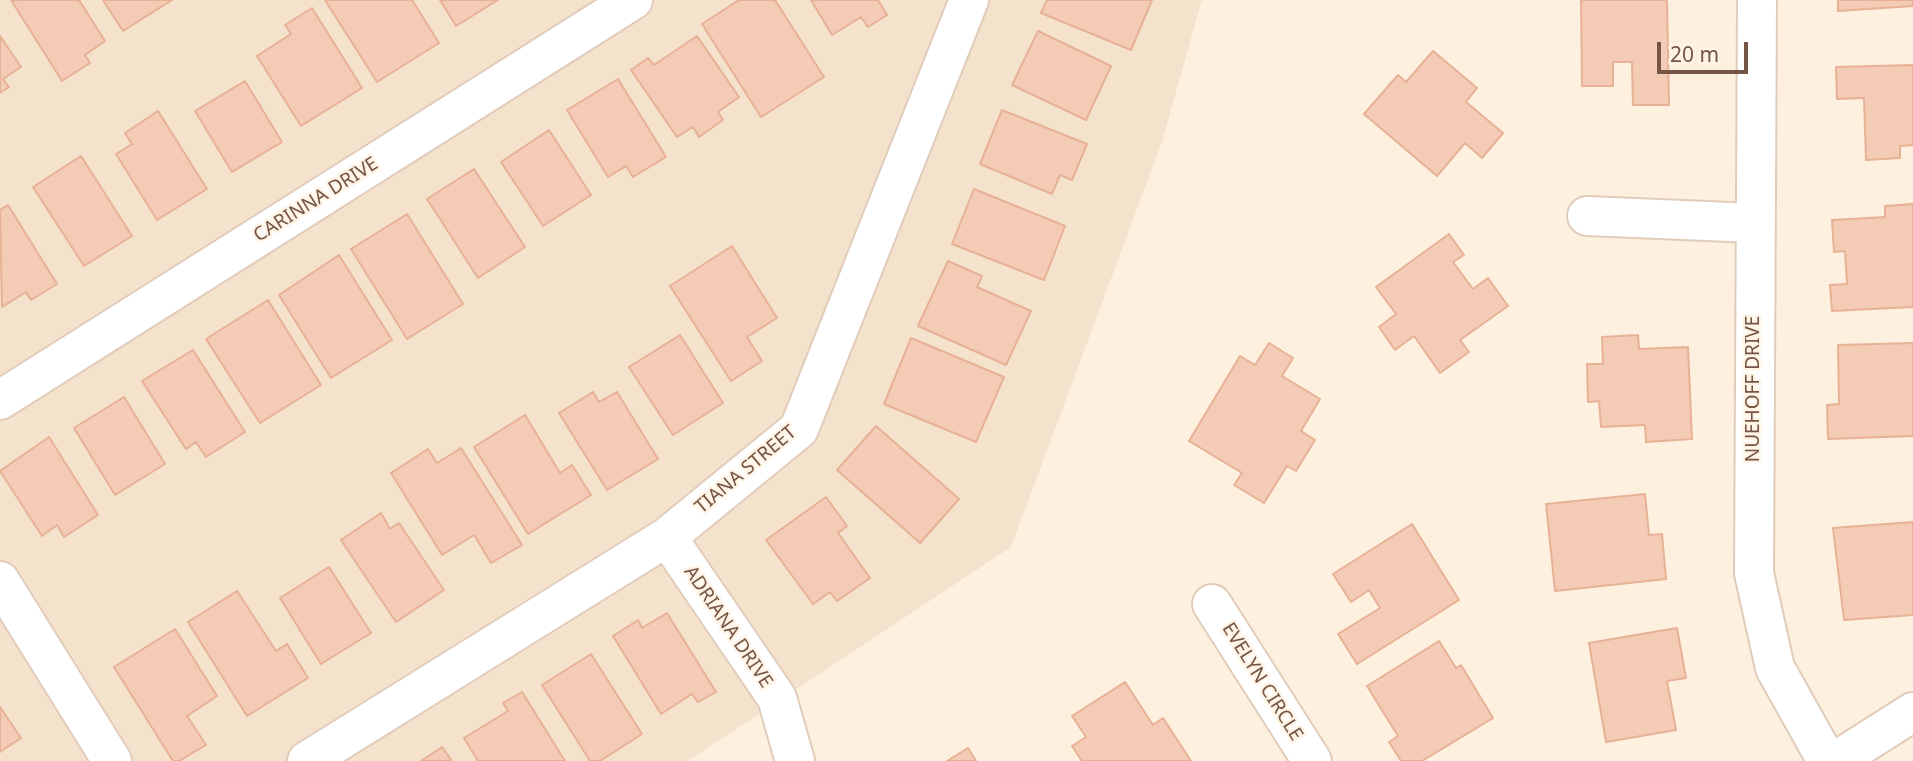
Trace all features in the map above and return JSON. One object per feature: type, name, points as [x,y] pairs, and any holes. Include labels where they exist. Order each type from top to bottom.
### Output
[{"type":"street","name":"CARINNA DRIVE","points":[[0,400],[633,0]]},
{"type":"street","name":"TIANA STREET","points":[[307,761],[667,537],[799,429],[970,0]]},
{"type":"street","name":"NUEHOFF DRIVE","points":[[1757,0],[1754,573],[1774,668],[1827,761]]},
{"type":"street","points":[[1587,216],[1755,223]]},
{"type":"street","name":"ADRIANA DRIVE","points":[[667,537],[777,698],[795,761]]},
{"type":"street","points":[[0,581],[112,761]]},
{"type":"street","name":"EVELYN CIRCLE","points":[[1212,604],[1312,761]]},
{"type":"street","points":[[1836,761],[1913,712]]},
{"type":"shaded area","points":[[0,0],[1202,0],[1162,142],[1011,547],[688,761],[0,761]]},
{"type":"building","points":[[11,0],[79,0],[105,41],[85,55],[90,63],[62,81]]},
{"type":"building","points":[[103,0],[172,0],[123,31]]},
{"type":"building","points":[[325,0],[412,0],[439,43],[377,82]]},
{"type":"building","points":[[440,0],[498,0],[456,26]]},
{"type":"building","points":[[739,0],[775,0],[824,77],[761,117],[702,24]]},
{"type":"building","points":[[811,0],[878,0],[887,15],[868,27],[861,17],[832,35]]},
{"type":"building","points":[[1047,0],[1152,0],[1131,50],[1041,13]]},
{"type":"building","points":[[1581,0],[1667,0],[1669,105],[1633,105],[1632,62],[1613,62],[1613,86],[1582,86]]},
{"type":"building","points":[[1838,0],[1913,0],[1913,6],[1838,11]]},
{"type":"building","points":[[312,8],[362,88],[301,126],[257,56],[291,34],[285,25]]},
{"type":"building","points":[[1038,31],[1111,66],[1086,120],[1012,85]]},
{"type":"building","points":[[0,36],[21,67],[3,79],[9,87],[0,93]]},
{"type":"building","points":[[697,36],[739,97],[718,112],[723,120],[699,137],[693,127],[677,137],[631,70],[648,58],[654,65]]},
{"type":"building","points":[[1433,51],[1477,88],[1466,102],[1503,133],[1482,158],[1465,143],[1437,176],[1364,114],[1398,75],[1406,82]]},
{"type":"building","points":[[1913,65],[1913,145],[1900,146],[1900,158],[1866,160],[1864,98],[1837,99],[1836,67]]},
{"type":"building","points":[[618,79],[666,157],[633,177],[626,166],[608,177],[567,110]]},
{"type":"building","points":[[245,81],[282,142],[232,172],[195,111]]},
{"type":"building","points":[[1002,110],[1087,144],[1072,180],[1060,175],[1052,194],[980,164]]},
{"type":"building","points":[[158,111],[207,189],[157,220],[116,154],[132,144],[125,133]]},
{"type":"building","points":[[549,130],[591,195],[543,226],[501,162]]},
{"type":"building","points":[[81,156],[132,236],[84,266],[33,187]]},
{"type":"building","points":[[474,169],[525,247],[478,278],[427,199]]},
{"type":"building","points":[[974,189],[1065,226],[1044,280],[952,244]]},
{"type":"building","points":[[1913,204],[1913,307],[1832,311],[1830,285],[1847,284],[1845,251],[1834,252],[1832,220],[1885,217],[1885,206]]},
{"type":"building","points":[[8,205],[57,284],[31,300],[26,292],[2,307],[0,210]]},
{"type":"building","points":[[407,214],[463,304],[407,339],[351,249]]},
{"type":"building","points":[[1449,234],[1464,255],[1453,262],[1473,289],[1488,278],[1508,306],[1460,340],[1469,352],[1440,373],[1414,336],[1395,350],[1379,327],[1396,314],[1376,287]]},
{"type":"building","points":[[732,246],[777,318],[747,337],[762,361],[731,381],[670,286]]},
{"type":"building","points":[[339,255],[392,340],[331,378],[279,295]]},
{"type":"building","points":[[948,261],[982,276],[977,287],[1031,311],[1006,365],[918,326]]},
{"type":"building","points":[[268,300],[321,385],[260,423],[206,339]]},
{"type":"building","points":[[680,335],[723,403],[673,435],[629,367]]},
{"type":"building","points":[[1638,335],[1639,349],[1688,347],[1692,439],[1646,442],[1645,425],[1601,427],[1599,401],[1588,402],[1587,364],[1603,364],[1602,337]]},
{"type":"building","points":[[911,338],[1004,377],[976,442],[884,404]]},
{"type":"building","points":[[1269,343],[1293,358],[1282,376],[1320,399],[1301,431],[1315,440],[1296,471],[1287,466],[1264,503],[1234,485],[1242,473],[1189,441],[1240,356],[1255,365]]},
{"type":"building","points":[[1913,343],[1913,436],[1828,439],[1827,405],[1839,404],[1838,345]]},
{"type":"building","points":[[193,350],[245,432],[206,457],[196,442],[186,449],[142,381]]},
{"type":"building","points":[[593,392],[599,402],[617,392],[658,459],[607,490],[559,413]]},
{"type":"building","points":[[124,397],[165,464],[115,495],[74,428]]},
{"type":"building","points":[[525,415],[560,473],[572,465],[591,495],[528,534],[474,447]]},
{"type":"building","points":[[876,426],[959,499],[920,543],[837,470]]},
{"type":"building","points":[[49,437],[98,515],[64,537],[57,525],[42,536],[0,471]]},
{"type":"building","points":[[461,448],[522,545],[491,563],[474,535],[442,555],[391,473],[428,449],[437,463]]},
{"type":"building","points":[[1645,494],[1649,535],[1662,534],[1666,579],[1555,591],[1546,504]]},
{"type":"building","points":[[826,497],[847,526],[838,533],[870,578],[837,601],[830,592],[813,604],[766,540]]},
{"type":"building","points":[[381,513],[390,529],[399,523],[444,590],[396,622],[341,540]]},
{"type":"building","points":[[1913,522],[1913,615],[1844,620],[1833,528]]},
{"type":"building","points":[[1412,524],[1459,600],[1357,664],[1338,634],[1380,608],[1369,590],[1351,602],[1333,574]]},
{"type":"building","points":[[329,567],[371,633],[321,664],[280,598]]},
{"type":"building","points":[[237,591],[276,651],[287,644],[308,678],[247,716],[188,622]]},
{"type":"building","points":[[667,613],[716,692],[698,702],[692,694],[661,714],[613,636],[638,620],[642,628]]},
{"type":"building","points":[[1677,628],[1686,678],[1667,681],[1676,730],[1606,742],[1589,643]]},
{"type":"building","points":[[175,629],[217,696],[187,716],[206,745],[179,761],[173,761],[114,667]]},
{"type":"building","points":[[1439,641],[1456,668],[1461,665],[1493,718],[1422,761],[1401,761],[1389,742],[1398,736],[1367,686]]},
{"type":"building","points":[[591,654],[642,734],[600,761],[590,761],[542,685]]},
{"type":"building","points":[[1125,682],[1153,725],[1163,718],[1191,761],[1082,761],[1072,746],[1086,737],[1072,716]]},
{"type":"building","points":[[522,692],[565,761],[478,761],[464,738],[508,711],[503,703]]},
{"type":"building","points":[[0,707],[21,738],[0,752]]},
{"type":"building","points":[[442,747],[452,761],[421,761]]},
{"type":"building","points":[[968,748],[976,761],[947,761]]}]
